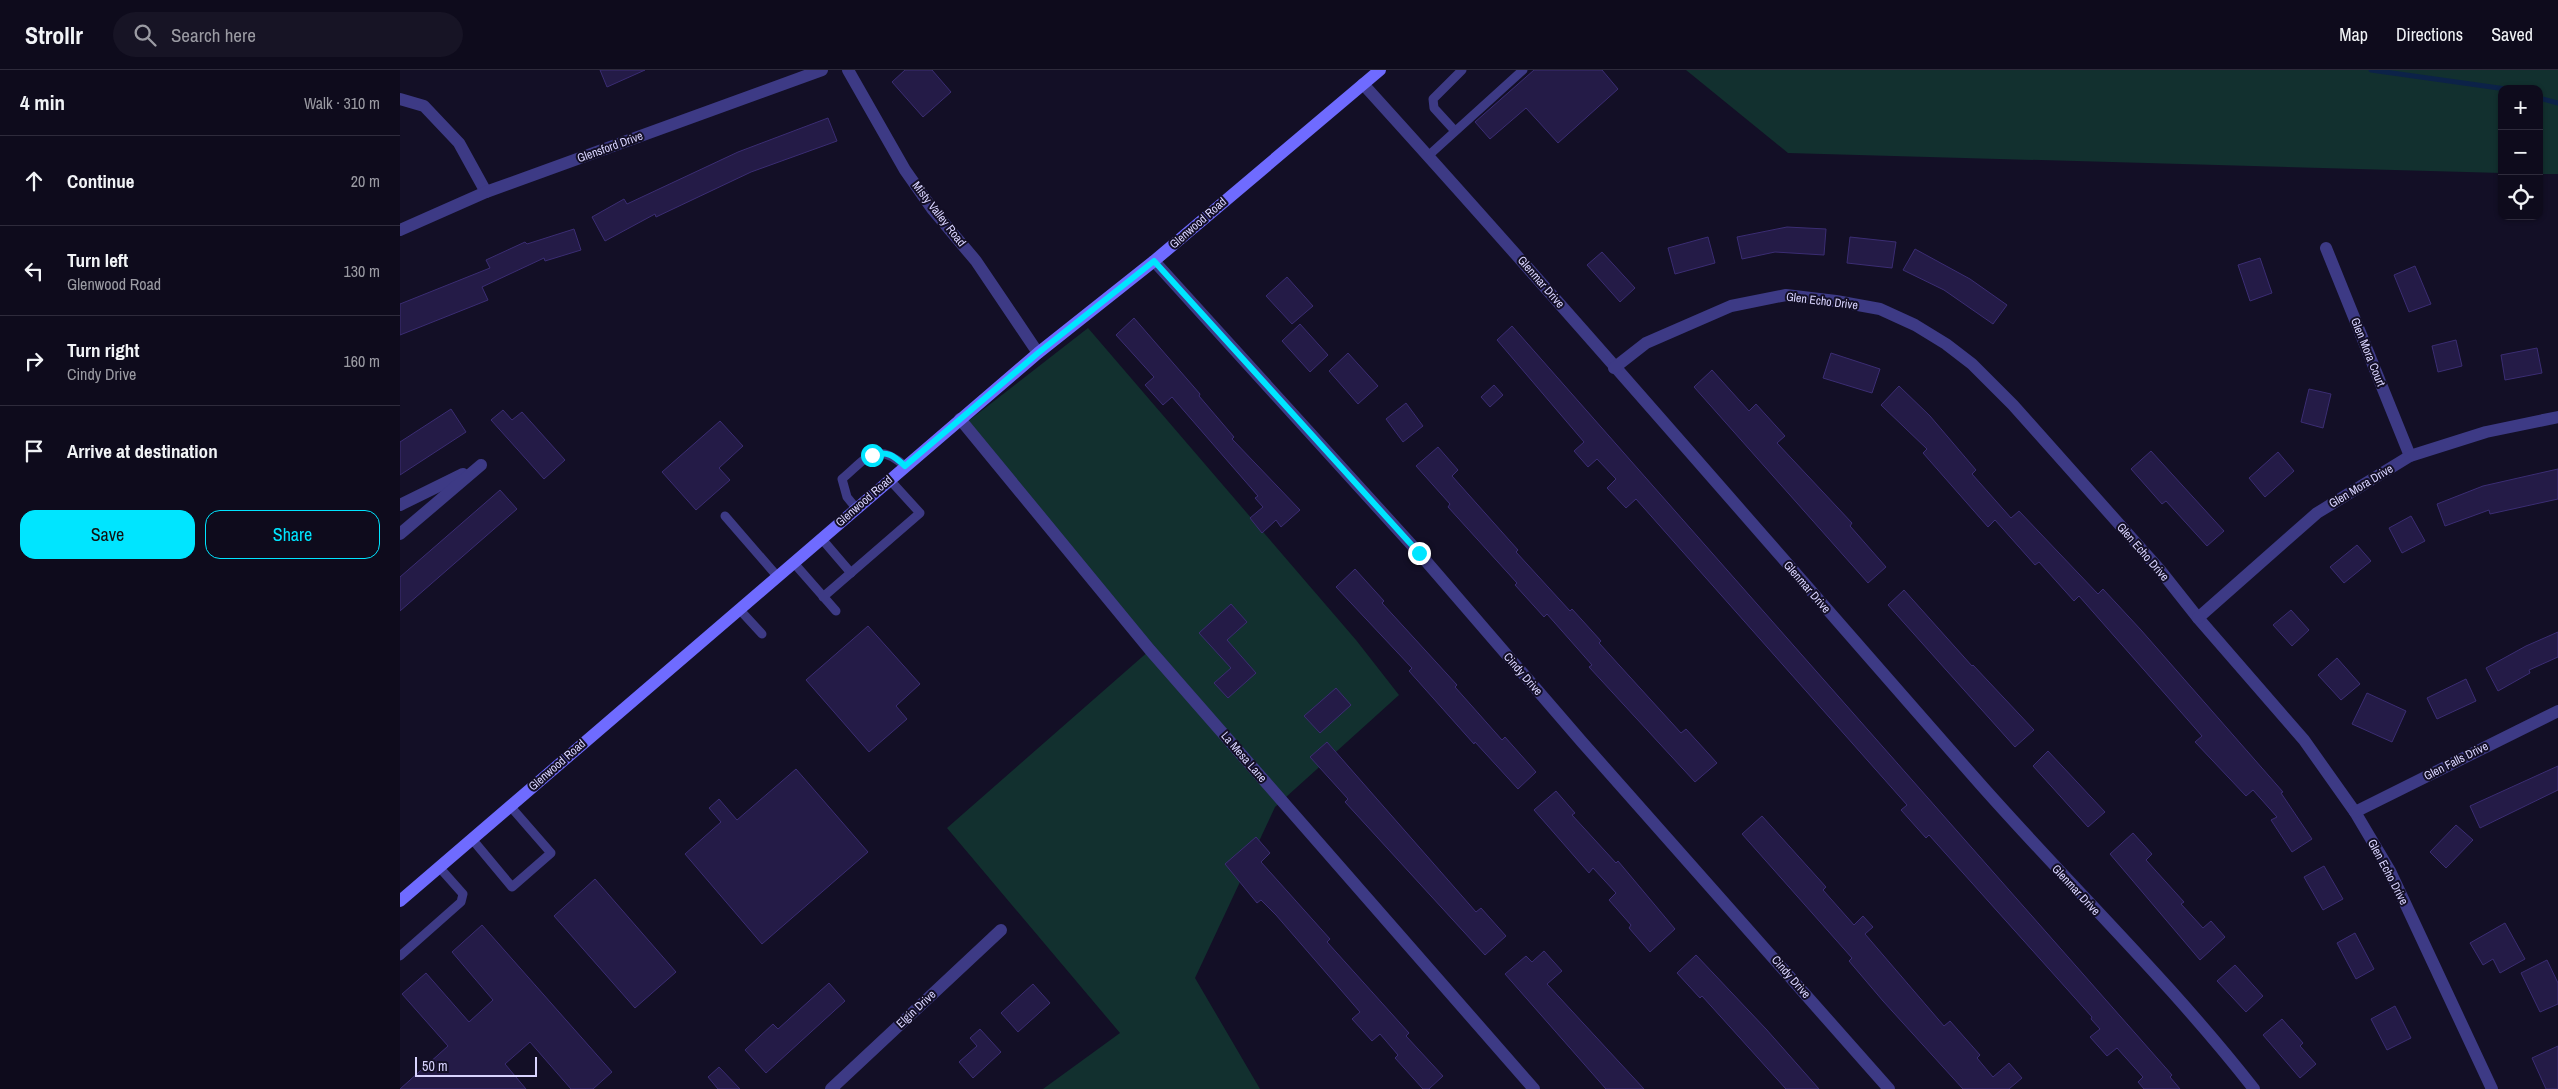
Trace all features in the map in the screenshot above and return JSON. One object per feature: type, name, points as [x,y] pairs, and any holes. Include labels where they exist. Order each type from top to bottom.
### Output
[{"type":"main road","name":"Glenwood Road","points":[[400,900],[889,479],[1038,353],[1154,261],[1380,70]]},
{"type":"street","name":"Glensford Drive","points":[[400,230],[486,192],[822,70]]},
{"type":"street","name":"Misty Valley Road","points":[[848,70],[905,170],[933,210],[976,261],[1038,353]]},
{"type":"street","name":"Glenmar Drive","points":[[1362,84],[1530,268],[1614,368],[2029,840],[2216,1041],[2254,1089]]},
{"type":"street","points":[[400,99],[424,106],[459,143],[486,192]]},
{"type":"street","name":"Glen Mora Court","points":[[2326,248],[2410,456]]},
{"type":"street","name":"Cindy Drive","points":[[1154,261],[1419,553],[1582,742],[1889,1089]]},
{"type":"street","name":"Glen Echo Drive","points":[[1614,368],[1646,343],[1731,306],[1786,296],[1836,301],[1880,309],[1915,325],[1946,344],[1972,364],[2013,405],[2122,527],[2304,740],[2355,812],[2390,872],[2492,1089]]},
{"type":"street","name":"Glen Mora Drive","points":[[2198,618],[2317,513],[2410,456],[2486,432],[2558,417]]},
{"type":"street","name":"La Mesa Lane","points":[[960,419],[1150,650],[1534,1089]]},
{"type":"street","points":[[400,505],[481,465],[400,534]]},
{"type":"street","name":"Glen Falls Drive","points":[[2355,812],[2558,710]]},
{"type":"street","name":"Elgin Drive","points":[[831,1089],[1001,930]]},
{"type":"lane","points":[[1456,131],[1434,108],[1433,99],[1462,70]]},
{"type":"lane","points":[[1428,156],[1523,70]]},
{"type":"lane","points":[[856,508],[847,497],[842,479],[877,453],[891,454],[905,466]]},
{"type":"lane","points":[[823,597],[920,513],[889,479]]},
{"type":"lane","points":[[725,516],[777,576]]},
{"type":"lane","points":[[821,538],[850,573]]},
{"type":"lane","points":[[792,562],[836,611]]},
{"type":"lane","points":[[739,609],[762,634]]},
{"type":"lane","points":[[472,838],[512,887],[550,853],[510,806]]},
{"type":"lane","points":[[400,956],[462,902],[463,894],[439,867]]},
{"type":"green space","points":[[1686,70],[2558,70],[2558,174],[2543,174],[2543,85],[2498,85],[2498,173],[1788,153]]},
{"type":"green space","points":[[1088,328],[1356,640],[1399,695],[1275,807],[1195,978],[1260,1089],[1043,1089],[1120,1033],[947,828],[1150,650],[967,422]]},
{"type":"building","points":[[600,70],[645,70],[607,87]]},
{"type":"building","points":[[905,70],[932,70],[951,92],[923,117],[892,82]]},
{"type":"building","points":[[1534,70],[1602,70],[1618,89],[1558,143],[1526,108],[1490,139],[1475,122]]},
{"type":"building","points":[[828,118],[837,141],[751,172],[656,217],[655,214],[605,241],[592,217],[624,199],[627,204],[738,152]]},
{"type":"building","points":[[1787,227],[1826,229],[1824,255],[1775,252],[1742,259],[1737,237]]},
{"type":"building","points":[[574,229],[581,250],[545,261],[544,258],[482,287],[488,300],[400,335],[400,304],[490,268],[486,260],[525,242],[527,244]]},
{"type":"building","points":[[1708,237],[1715,263],[1675,274],[1668,248]]},
{"type":"building","points":[[1850,237],[1896,242],[1892,268],[1847,263]]},
{"type":"building","points":[[1915,249],[1970,279],[2007,305],[1993,324],[1944,290],[1903,270]]},
{"type":"building","points":[[1602,252],[1635,288],[1620,302],[1587,265]]},
{"type":"building","points":[[2260,258],[2272,293],[2250,301],[2238,265]]},
{"type":"building","points":[[2415,266],[2431,304],[2409,312],[2394,275]]},
{"type":"building","points":[[1287,277],[1313,306],[1292,324],[1266,296]]},
{"type":"building","points":[[1134,318],[1200,394],[1199,396],[1234,437],[1232,439],[1300,510],[1281,527],[1276,520],[1262,533],[1250,518],[1263,507],[1255,498],[1258,496],[1172,397],[1163,405],[1145,385],[1154,377],[1116,335]]},
{"type":"building","points":[[1300,324],[1328,355],[1310,372],[1282,341]]},
{"type":"building","points":[[1512,326],[2172,1075],[2170,1077],[2180,1089],[2144,1089],[2138,1082],[2143,1077],[2117,1048],[2107,1056],[2090,1037],[2100,1029],[2091,1019],[2092,1017],[1929,835],[1926,838],[1901,810],[1907,805],[1636,499],[1626,508],[1607,488],[1616,479],[1597,459],[1588,467],[1574,451],[1584,442],[1497,340]]},
{"type":"building","points":[[2456,340],[2462,366],[2438,372],[2432,346]]},
{"type":"building","points":[[2537,348],[2542,373],[2505,380],[2501,355]]},
{"type":"building","points":[[1348,353],[1378,386],[1358,404],[1329,371]]},
{"type":"building","points":[[1831,353],[1880,369],[1872,393],[1823,378]]},
{"type":"building","points":[[1712,370],[1749,411],[1756,404],[1785,436],[1777,443],[1852,523],[1850,526],[1886,567],[1868,583],[1694,387]]},
{"type":"building","points":[[1494,385],[1503,395],[1490,407],[1481,397]]},
{"type":"building","points":[[1899,386],[1930,416],[1976,470],[1972,474],[2011,518],[2019,511],[2098,594],[2103,589],[2141,630],[2283,792],[2281,793],[2312,839],[2292,852],[2271,820],[2277,817],[2253,790],[2246,796],[2195,742],[2202,736],[2079,596],[2074,601],[2039,562],[2035,565],[1995,520],[1988,527],[1923,453],[1927,449],[1881,405]]},
{"type":"building","points":[[2309,389],[2331,394],[2323,428],[2301,422]]},
{"type":"building","points":[[1406,403],[1423,426],[1403,442],[1386,419]]},
{"type":"building","points":[[451,409],[466,432],[400,475],[400,442]]},
{"type":"building","points":[[503,410],[512,420],[522,412],[565,460],[544,479],[491,420]]},
{"type":"building","points":[[720,421],[743,446],[719,468],[730,480],[696,510],[662,472]]},
{"type":"building","points":[[1438,447],[1458,470],[1452,476],[1518,550],[1516,552],[1570,611],[1572,609],[1601,641],[1599,643],[1681,733],[1686,729],[1717,763],[1695,782],[1589,667],[1592,665],[1547,614],[1544,617],[1515,585],[1517,583],[1448,507],[1450,504],[1416,466]]},
{"type":"building","points":[[2151,451],[2224,531],[2207,546],[2166,501],[2162,504],[2131,469]]},
{"type":"building","points":[[2278,452],[2294,471],[2265,497],[2249,478]]},
{"type":"building","points":[[2558,469],[2558,499],[2490,514],[2489,510],[2445,526],[2437,504],[2483,486]]},
{"type":"building","points":[[500,490],[517,509],[400,611],[400,577]]},
{"type":"building","points":[[2411,516],[2425,541],[2402,553],[2389,528]]},
{"type":"building","points":[[2357,545],[2371,561],[2344,583],[2330,567]]},
{"type":"building","points":[[1355,569],[1384,601],[1382,603],[1457,685],[1455,687],[1502,740],[1505,737],[1536,772],[1518,789],[1475,742],[1474,744],[1409,671],[1412,668],[1336,587]]},
{"type":"building","points":[[1904,590],[1972,666],[2034,730],[2015,747],[1888,605]]},
{"type":"building","points":[[1231,604],[1247,622],[1227,640],[1256,673],[1228,698],[1214,683],[1231,668],[1199,633]]},
{"type":"building","points":[[2291,610],[2309,630],[2292,646],[2273,625]]},
{"type":"building","points":[[868,626],[920,684],[896,706],[907,719],[869,752],[806,680]]},
{"type":"building","points":[[2558,632],[2558,657],[2529,670],[2530,673],[2498,691],[2486,668],[2526,646]]},
{"type":"building","points":[[2337,658],[2360,684],[2341,700],[2318,675]]},
{"type":"building","points":[[2466,679],[2476,701],[2437,719],[2427,698]]},
{"type":"building","points":[[1336,688],[1351,705],[1320,733],[1304,716]]},
{"type":"building","points":[[2367,693],[2406,711],[2392,742],[2352,724]]},
{"type":"building","points":[[1327,742],[1476,912],[1481,908],[1506,936],[1485,955],[1345,802],[1348,799],[1310,757]]},
{"type":"building","points":[[2048,751],[2105,812],[2088,827],[2033,766]]},
{"type":"building","points":[[2558,766],[2558,790],[2480,828],[2470,806]]},
{"type":"building","points":[[796,769],[868,852],[762,944],[685,854],[721,822],[709,808],[719,799],[737,820]]},
{"type":"building","points":[[1556,791],[1575,813],[1572,815],[1616,863],[1618,861],[1675,929],[1650,952],[1629,928],[1631,925],[1609,900],[1616,893],[1593,868],[1589,873],[1534,810]]},
{"type":"building","points":[[1762,816],[1826,887],[1823,890],[1854,925],[1863,916],[1873,927],[1865,934],[1944,1026],[1950,1021],[1980,1055],[1977,1058],[1993,1077],[2009,1063],[2022,1078],[2009,1089],[1963,1089],[1883,1001],[1849,961],[1852,958],[1742,834]]},
{"type":"building","points":[[2456,825],[2473,840],[2446,868],[2430,852]]},
{"type":"building","points":[[2133,833],[2152,854],[2146,860],[2184,902],[2181,904],[2203,928],[2211,921],[2225,937],[2200,960],[2110,854]]},
{"type":"building","points":[[1256,837],[1270,853],[1261,862],[1330,939],[1327,942],[1409,1033],[1406,1036],[1443,1076],[1429,1089],[1423,1089],[1395,1058],[1398,1055],[1380,1034],[1372,1041],[1352,1019],[1360,1012],[1276,915],[1261,900],[1257,903],[1225,864]]},
{"type":"building","points":[[2324,866],[2343,899],[2323,910],[2304,877]]},
{"type":"building","points":[[595,879],[676,972],[635,1008],[554,916]]},
{"type":"building","points":[[2505,923],[2525,959],[2500,973],[2493,959],[2483,965],[2470,943]]},
{"type":"building","points":[[482,925],[612,1072],[593,1089],[571,1089],[530,1042],[505,1064],[526,1089],[400,1089],[448,1046],[402,994],[426,973],[469,1022],[493,1000],[452,952]]},
{"type":"building","points":[[2355,933],[2374,969],[2356,979],[2337,943]]},
{"type":"building","points":[[1544,951],[1562,971],[1547,984],[1644,1089],[1606,1089],[1505,974],[1526,956],[1532,962]]},
{"type":"building","points":[[1696,955],[1766,1029],[1819,1089],[1786,1089],[1702,996],[1700,998],[1677,973]]},
{"type":"building","points":[[2547,960],[2558,983],[2558,1004],[2540,1012],[2521,973]]},
{"type":"building","points":[[2235,965],[2263,996],[2246,1012],[2217,981]]},
{"type":"building","points":[[829,983],[845,1001],[766,1073],[745,1050],[773,1024],[778,1029]]},
{"type":"building","points":[[1033,984],[1050,1003],[1018,1032],[1001,1013]]},
{"type":"building","points":[[2395,1006],[2411,1038],[2387,1050],[2371,1019]]},
{"type":"building","points":[[2282,1019],[2303,1043],[2300,1046],[2316,1064],[2300,1078],[2263,1035]]},
{"type":"building","points":[[980,1029],[1001,1052],[973,1078],[959,1062],[977,1046],[970,1038]]},
{"type":"building","points":[[2558,1046],[2558,1089],[2546,1089],[2532,1058]]},
{"type":"building","points":[[719,1067],[740,1089],[718,1089],[708,1077]]},
{"type":"waterway","points":[[2371,70],[2498,88]]},
{"type":"waterway","points":[[2543,99],[2558,103]]},
{"type":"route","points":[[872,455],[882,452],[891,454],[905,466],[1038,353],[1154,261],[1419,553]]}]
